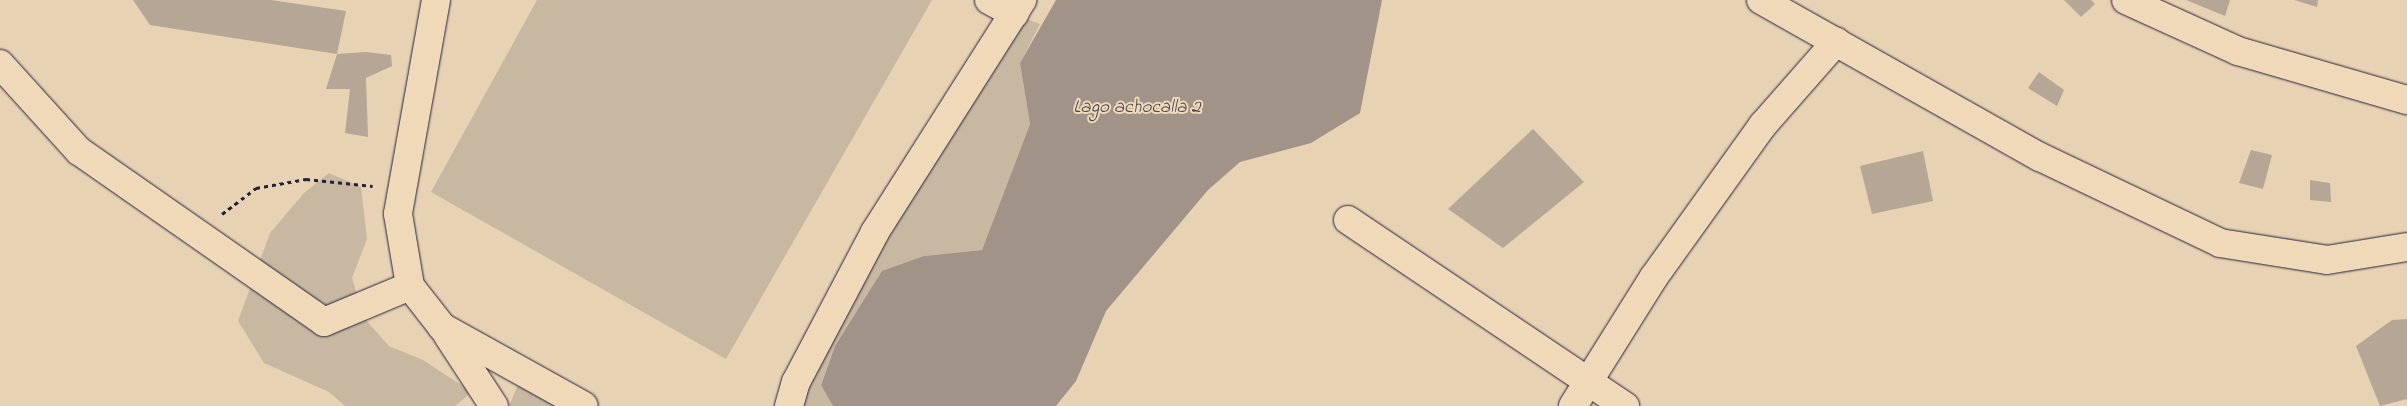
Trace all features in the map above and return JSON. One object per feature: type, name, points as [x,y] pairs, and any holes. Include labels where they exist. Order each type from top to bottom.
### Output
[{"type":"street","points":[[436,0],[398,214],[410,286],[442,327],[494,406]]},
{"type":"street","points":[[789,406],[796,382],[875,232],[1018,7],[989,0]]},
{"type":"street","points":[[1761,0],[2040,157],[2220,243],[2327,260],[2407,246]]},
{"type":"street","points":[[2126,0],[2238,51],[2407,100]]},
{"type":"street","points":[[1573,406],[1654,277],[1763,125],[1836,42]]},
{"type":"street","points":[[0,64],[80,152],[324,322],[410,286]]},
{"type":"street","points":[[1348,220],[1625,406]]},
{"type":"street","points":[[442,327],[584,406]]},
{"type":"path","points":[[219,217],[256,188],[306,179],[401,189]]},
{"type":"shaded area","points":[[537,0],[932,0],[726,359],[431,192]]},
{"type":"shaded area","points":[[1014,14],[1040,24],[1020,63],[1030,124],[982,250],[924,256],[835,346],[821,384],[833,406],[789,406]]},
{"type":"shaded area","points":[[329,173],[361,187],[367,239],[352,278],[364,318],[389,346],[423,360],[472,392],[455,406],[345,406],[329,392],[264,363],[238,321],[270,233],[304,193]]},
{"type":"shaded area","points":[[523,373],[584,406],[509,406]]},
{"type":"water","name":"Lago achocalla 2","points":[[1056,0],[1382,0],[1360,113],[1311,143],[1240,162],[1208,190],[1106,311],[1076,381],[1056,406],[833,406],[821,385],[835,346],[882,271],[924,256],[982,250],[1030,124],[1020,63]]},
{"type":"building","points":[[133,0],[271,0],[346,11],[337,54],[150,25]]},
{"type":"building","points":[[2064,0],[2091,0],[2095,4],[2081,17]]},
{"type":"building","points":[[2186,0],[2230,0],[2225,16]]},
{"type":"building","points":[[2294,0],[2318,0],[2317,7]]},
{"type":"building","points":[[366,52],[391,55],[392,66],[366,78],[368,137],[345,133],[350,89],[326,89],[337,54]]},
{"type":"building","points":[[2039,72],[2064,90],[2057,106],[2028,88]]},
{"type":"building","points":[[1533,129],[1584,182],[1503,248],[1448,209]]},
{"type":"building","points":[[2251,150],[2272,155],[2263,189],[2239,183]]},
{"type":"building","points":[[1923,151],[1933,201],[1872,214],[1860,166]]},
{"type":"building","points":[[2310,180],[2330,183],[2331,202],[2310,200]]},
{"type":"building","points":[[2407,319],[2407,399],[2380,406],[2356,346],[2392,320]]}]
